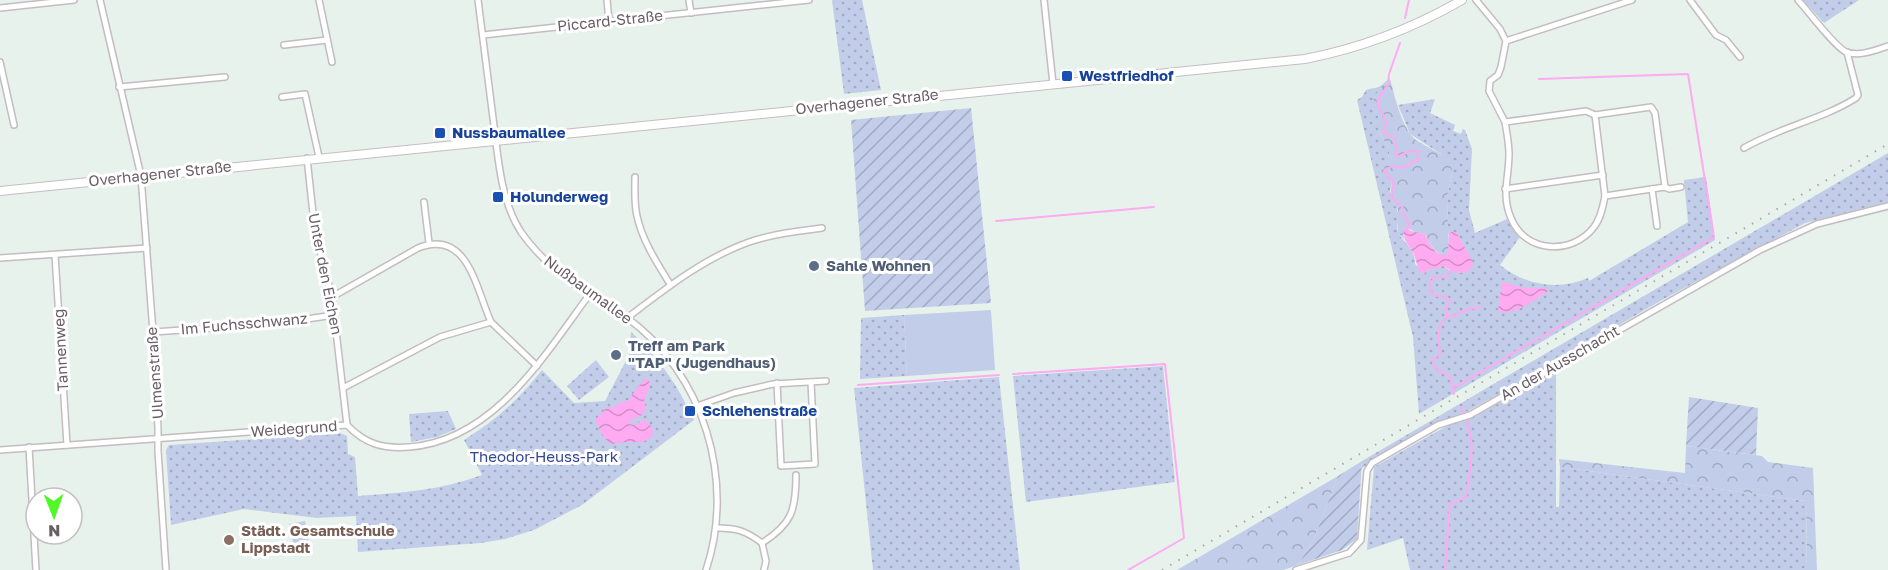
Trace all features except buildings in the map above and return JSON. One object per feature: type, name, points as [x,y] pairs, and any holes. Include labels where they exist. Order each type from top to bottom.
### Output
[{"type":"main road","name":"Overhagener Straße","points":[[0,191],[307,158],[1305,59],[1362,45],[1409,28],[1462,0]]},
{"type":"street","points":[[0,8],[74,0]]},
{"type":"street","name":"Ulmenstraße","points":[[100,0],[141,176],[153,332],[166,570]]},
{"type":"street","points":[[319,0],[332,62]]},
{"type":"street","name":"Nußbaumallee","points":[[478,0],[505,195],[521,231],[549,265],[589,295],[627,318],[657,344],[680,376],[697,406],[714,457],[718,499],[717,528],[706,570]]},
{"type":"street","points":[[607,0],[609,21]]},
{"type":"street","points":[[689,0],[691,13]]},
{"type":"street","name":"Piccard-Straße","points":[[483,35],[691,13],[747,3],[809,0]]},
{"type":"street","points":[[1044,0],[1053,84]]},
{"type":"street","points":[[1476,0],[1500,29],[1506,41],[1502,67],[1490,81],[1489,91],[1505,122],[1509,155],[1505,189],[1510,216],[1519,232],[1537,244],[1555,247],[1574,243],[1594,227],[1605,196],[1595,116]]},
{"type":"street","points":[[1506,41],[1632,0]]},
{"type":"street","points":[[1690,0],[1716,34],[1726,40],[1740,57]]},
{"type":"street","points":[[1798,0],[1836,44],[1847,52],[1861,53],[1888,46]]},
{"type":"street","points":[[284,45],[327,40]]},
{"type":"street","points":[[1744,148],[1765,136],[1822,115],[1856,98],[1858,95],[1847,52]]},
{"type":"street","points":[[0,62],[14,125]]},
{"type":"street","points":[[119,87],[225,77]]},
{"type":"street","points":[[282,97],[305,94],[320,157]]},
{"type":"street","points":[[1505,122],[1586,111],[1595,116],[1651,107],[1655,112],[1665,187]]},
{"type":"street","name":"Unter den Eichen","points":[[307,158],[315,232],[332,297],[347,425]]},
{"type":"street","points":[[1505,189],[1603,175]]},
{"type":"street","points":[[635,177],[636,214],[652,253],[670,284]]},
{"type":"street","points":[[1605,196],[1665,187],[1669,189],[1681,187]]},
{"type":"street","points":[[1652,189],[1657,226]]},
{"type":"street","points":[[424,202],[429,243]]},
{"type":"street","name":"An der Ausschacht","points":[[1296,570],[1349,553],[1361,540],[1367,471],[1372,463],[1438,425],[1470,415],[1760,250],[1817,224],[1888,206]]},
{"type":"street","points":[[627,318],[670,284],[707,262],[749,242],[822,228]]},
{"type":"street","points":[[332,297],[429,243],[445,245],[458,252],[468,264],[491,322],[537,366]]},
{"type":"street","points":[[0,258],[147,248]]},
{"type":"street","name":"Tannenweg","points":[[56,255],[67,445]]},
{"type":"street","name":"Weidegrund","points":[[0,450],[347,425],[358,436],[381,447],[412,447],[443,440],[462,432],[489,413],[537,366],[589,295]]},
{"type":"street","name":"Im Fuchsschwanz","points":[[153,332],[272,324],[334,315]]},
{"type":"street","points":[[343,388],[440,338],[491,322]]},
{"type":"street","points":[[697,406],[734,393],[777,383],[826,381]]},
{"type":"street","points":[[777,383],[781,466],[815,464],[811,382]]},
{"type":"street","points":[[29,447],[36,570]]},
{"type":"street","points":[[762,543],[778,532],[791,517],[796,499],[796,475]]},
{"type":"street","points":[[717,528],[732,528],[748,533],[762,543],[766,561],[764,570]]},
{"type":"green space","points":[[832,0],[862,0],[881,90],[844,94]]},
{"type":"green space","points":[[1803,0],[1859,0],[1824,23]]},
{"type":"green space","points":[[1390,79],[1400,112],[1411,135],[1435,150],[1451,164],[1452,174],[1447,197],[1449,252],[1446,256],[1433,248],[1425,234],[1408,228],[1403,235],[1405,240],[1398,233],[1398,210],[1390,197],[1392,182],[1383,171],[1389,148],[1378,131],[1378,113],[1372,108],[1374,97]]},
{"type":"green space","points":[[1386,81],[1387,85],[1373,98],[1372,108],[1378,113],[1378,131],[1389,148],[1387,170],[1392,182],[1390,194],[1398,213],[1397,228],[1412,252],[1415,264],[1424,273],[1442,265],[1450,271],[1464,248],[1460,239],[1449,232],[1448,235],[1447,197],[1452,174],[1441,154],[1410,134],[1398,105],[1435,99],[1430,113],[1455,125],[1453,131],[1461,134],[1463,129],[1465,130],[1472,149],[1469,210],[1475,233],[1507,219],[1520,237],[1500,265],[1509,272],[1542,284],[1565,284],[1588,278],[1589,281],[1688,222],[1684,180],[1706,177],[1715,240],[1419,414],[1413,337],[1357,100],[1366,90],[1379,87]]},
{"type":"green space","points":[[971,108],[991,303],[865,311],[851,120]]},
{"type":"green space","points":[[1888,153],[1888,202],[1805,223],[1660,301],[1468,411],[1437,423],[1362,468],[1362,461]]},
{"type":"green space","points":[[991,310],[995,370],[907,376],[904,315]]},
{"type":"green space","points":[[904,315],[907,376],[860,379],[861,318]]},
{"type":"green space","name":"Theodor-Heuss-Park","points":[[631,332],[667,373],[694,420],[582,505],[534,530],[505,539],[481,543],[358,552],[356,516],[317,518],[244,509],[171,525],[166,450],[169,445],[340,433],[347,436],[348,454],[355,457],[358,496],[406,492],[452,484],[482,475],[464,440],[506,409],[542,370],[574,403],[605,401],[629,355]]},
{"type":"green space","points":[[596,360],[609,377],[579,400],[567,386]]},
{"type":"green space","points":[[1163,366],[1175,482],[1026,502],[1013,376]]},
{"type":"green space","points":[[1556,370],[1556,507],[1559,507],[1560,467],[1806,501],[1807,570],[1410,570],[1403,538],[1367,550],[1374,467],[1459,419],[1476,416]]},
{"type":"green space","points":[[999,377],[1020,570],[873,570],[854,388]]},
{"type":"green space","points":[[1689,397],[1758,408],[1756,455],[1686,446]]},
{"type":"green space","points":[[448,411],[456,429],[437,437],[411,442],[409,414]]},
{"type":"green space","points":[[1686,446],[1762,456],[1768,462],[1813,468],[1817,570],[1807,570],[1806,501],[1560,467],[1559,459],[1685,473]]},
{"type":"green space","points":[[1362,461],[1357,539],[1342,550],[1298,565],[1314,539],[1338,476]]},
{"type":"green space","points":[[1338,476],[1314,539],[1298,565],[1283,570],[1177,570]]},
{"type":"green space","points":[[305,521],[309,544],[294,547],[289,524]]},
{"type":"water","points":[[1406,227],[1411,231],[1425,234],[1434,249],[1444,255],[1448,254],[1449,232],[1456,232],[1473,262],[1472,268],[1464,273],[1442,266],[1429,269],[1424,274],[1419,271],[1414,254],[1405,240],[1403,230]]},
{"type":"water","points":[[1502,282],[1525,288],[1546,288],[1548,290],[1517,310],[1498,311]]},
{"type":"water","points":[[645,379],[649,380],[649,388],[644,400],[646,409],[642,415],[631,420],[629,424],[634,425],[643,420],[649,423],[653,430],[652,437],[643,442],[612,444],[604,438],[595,420],[608,406],[612,409],[619,403],[628,401]]},
{"type":"waterway","points":[[1405,18],[1409,0]]},
{"type":"waterway","points":[[1400,43],[1389,74],[1388,85],[1377,104],[1387,122],[1383,133],[1395,138],[1397,157],[1410,151],[1416,151],[1419,154],[1419,159],[1402,168],[1392,166],[1384,171],[1394,182],[1391,197],[1403,208],[1404,218],[1410,224],[1408,228]]},
{"type":"waterway","points":[[1453,388],[1714,237],[1688,74],[1539,79]]},
{"type":"waterway","points":[[996,221],[1154,207]]},
{"type":"waterway","points":[[1450,271],[1447,277],[1430,278],[1430,289],[1433,295],[1448,298],[1450,301],[1445,309],[1447,316],[1438,330],[1440,354],[1433,359],[1433,363],[1436,368],[1450,377],[1454,394]]},
{"type":"waterway","points":[[1447,316],[1452,317],[1465,310],[1480,307]]},
{"type":"waterway","points":[[1013,374],[1165,364],[1184,538],[1128,570]]},
{"type":"waterway","points":[[858,385],[999,375]]},
{"type":"waterway","points":[[1445,570],[1450,504],[1466,497],[1471,463],[1471,437],[1461,407]]},
{"type":"railway","points":[[1162,570],[1888,144]]},
{"type":"place","name":"Westfriedhof","points":[[1067,76]]},
{"type":"place","name":"Nussbaumallee","points":[[440,133]]},
{"type":"place","name":"Holunderweg","points":[[498,197]]},
{"type":"place","name":"Sahle Wohnen","points":[[814,266]]},
{"type":"place","name":"Treff am Park \"TAP\" (Jugendhaus)","points":[[616,355]]},
{"type":"place","name":"Schlehenstraße","points":[[690,411]]},
{"type":"place","name":"Städt. Gesamtschule Lippstadt","points":[[229,540]]}]
